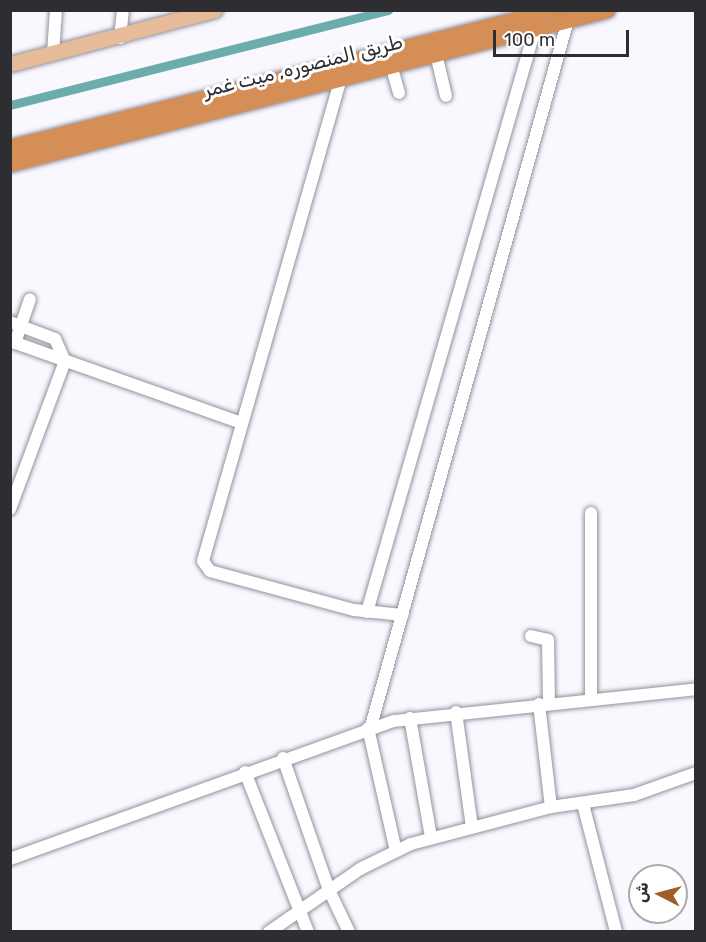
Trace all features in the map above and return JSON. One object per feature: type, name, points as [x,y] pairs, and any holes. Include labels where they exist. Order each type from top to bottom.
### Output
[{"type":"highway","name":"طريق المنصوره, ميت غمر","points":[[10,147],[562,15],[607,10]]},
{"type":"highway","name":"طريق المنصوره, ميت غمر","points":[[10,164],[535,29],[562,15]]},
{"type":"main road","points":[[10,64],[120,38],[215,10]]},
{"type":"street","points":[[53,54],[56,10]]},
{"type":"street","points":[[120,38],[123,10]]},
{"type":"street","points":[[396,851],[370,727],[403,615],[562,15]]},
{"type":"street","points":[[367,612],[535,29]]},
{"type":"street","points":[[436,54],[446,96]]},
{"type":"street","points":[[391,65],[399,93]]},
{"type":"street","points":[[341,78],[242,423],[204,565],[210,571],[367,612],[403,615]]},
{"type":"street","points":[[30,298],[16,324],[13,342],[242,423]]},
{"type":"street","points":[[10,509],[65,360],[55,339],[16,324]]},
{"type":"street","points":[[591,513],[591,699]]},
{"type":"street","points":[[531,636],[548,640],[544,703],[551,807]]},
{"type":"street","points":[[10,859],[370,727],[410,718],[456,712],[696,689]]},
{"type":"street","points":[[456,712],[472,827]]},
{"type":"street","points":[[410,718],[432,837]]},
{"type":"street","points":[[283,758],[329,890],[349,932]]},
{"type":"street","points":[[245,772],[297,911],[308,932]]},
{"type":"street","points":[[269,932],[329,890],[396,851],[432,837],[551,807],[633,795],[696,773]]},
{"type":"street","points":[[583,804],[616,932]]},
{"type":"waterway","points":[[10,105],[388,10]]}]
